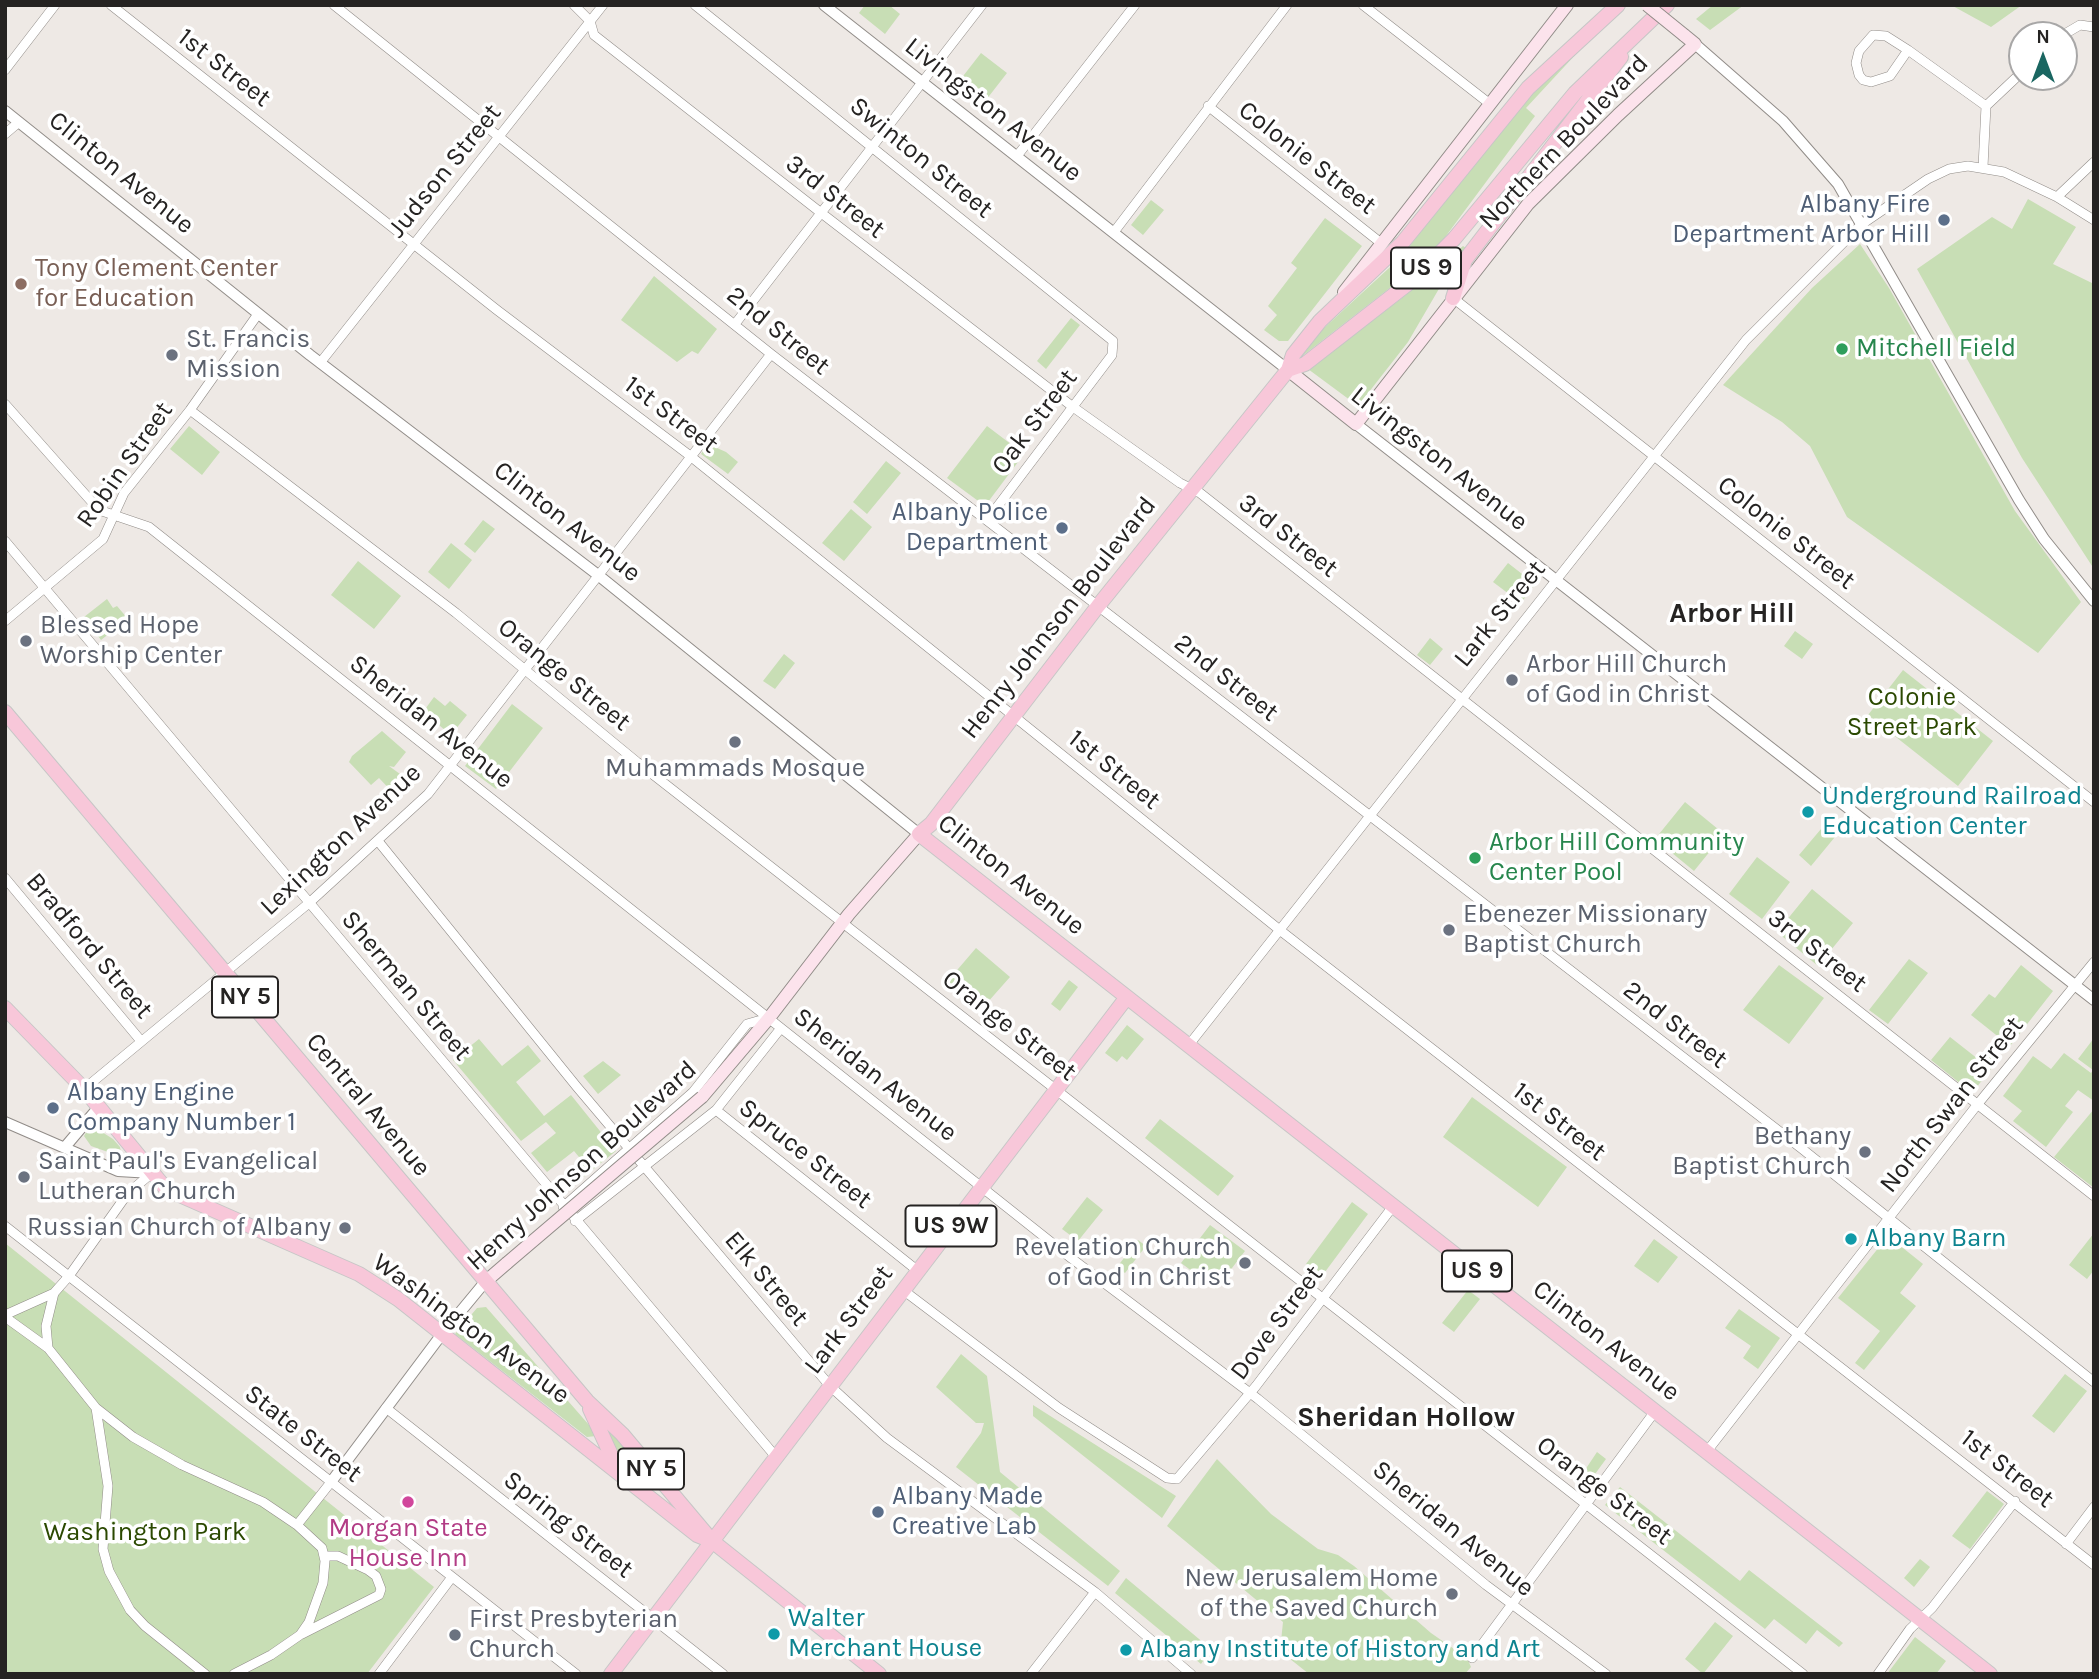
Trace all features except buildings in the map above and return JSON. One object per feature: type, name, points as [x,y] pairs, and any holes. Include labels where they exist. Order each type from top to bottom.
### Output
[{"type":"main road","points":[[1557,19],[1560,5]]},
{"type":"main road","points":[[1381,243],[1567,5]]},
{"type":"main road","name":"US 9","points":[[1333,308],[1396,249],[1528,88],[1618,5]]},
{"type":"main road","points":[[1647,5],[1690,39]]},
{"type":"main road","name":"US 9","points":[[1288,370],[1305,364],[1428,266],[1454,239],[1556,114],[1667,5]]},
{"type":"main road","points":[[1453,298],[1465,260],[1641,28]]},
{"type":"main road","name":"Northern Boulevard","points":[[1356,424],[1506,231],[1556,175],[1690,39]]},
{"type":"main road","name":"Henry Johnson Boulevard","points":[[485,1282],[702,1097],[769,1018],[843,921],[919,834],[931,824],[1098,606],[1288,370],[1293,355],[1333,308],[1381,243]]},
{"type":"main road","name":"Livingston Avenue","points":[[1288,370],[1356,424]]},
{"type":"main road","name":"Central Avenue","points":[[5,712],[485,1282],[587,1401],[622,1434],[712,1541]]},
{"type":"main road","name":"Clinton Avenue","points":[[919,834],[1708,1450],[1990,1674]]},
{"type":"main road","name":"Lark Street","points":[[611,1674],[1127,997]]},
{"type":"main road","name":"Washington Avenue","points":[[5,1008],[84,1089],[166,1189],[359,1274],[406,1304],[697,1535],[712,1541],[878,1674]]},
{"type":"main road","name":"Central Avenue","points":[[587,1401],[619,1472]]},
{"type":"street","points":[[5,70],[55,5]]},
{"type":"street","name":"1st Street","points":[[111,5],[413,244],[690,454],[1280,931],[2094,1565]]},
{"type":"street","name":"2nd Street","points":[[334,5],[771,354],[1370,815],[2094,1382]]},
{"type":"street","name":"3rd Street","points":[[574,5],[590,21],[594,35],[1073,407],[1191,488],[2094,1196]]},
{"type":"street","name":"Judson Street","points":[[320,363],[603,5]]},
{"type":"street","name":"Swinton Street","points":[[695,5],[1072,305],[1113,341],[1114,348]]},
{"type":"street","points":[[735,324],[982,5]]},
{"type":"street","points":[[1017,156],[1135,5]]},
{"type":"street","points":[[1114,232],[1287,5]]},
{"type":"street","points":[[1363,5],[1490,104]]},
{"type":"street","name":"Livingston Avenue","points":[[828,7],[921,84],[1017,156],[1288,370]]},
{"type":"street","points":[[1908,50],[1889,76],[1880,81],[1863,80],[1856,69],[1859,51],[1873,35],[1886,36],[1908,50],[1986,106]]},
{"type":"street","points":[[1690,39],[1783,121],[1838,184],[2019,500],[2044,539],[2094,601]]},
{"type":"street","points":[[2008,85],[1986,106],[1983,167],[2004,172],[2057,197],[2094,220]]},
{"type":"street","name":"Colonie Street","points":[[1208,106],[1381,243]]},
{"type":"street","name":"Clinton Avenue","points":[[5,111],[320,363],[598,575],[919,834]]},
{"type":"street","points":[[5,134],[19,122]]},
{"type":"street","points":[[2057,197],[2094,162]]},
{"type":"street","name":"Lark Street","points":[[1188,1046],[1746,340],[1862,224],[1928,179],[1949,169],[1983,167]]},
{"type":"street","name":"Colonie Street","points":[[1453,298],[2094,802]]},
{"type":"street","name":"Robin Street","points":[[5,621],[103,539],[124,493],[190,410],[258,314]]},
{"type":"street","name":"Oak Street","points":[[988,519],[1114,348]]},
{"type":"street","name":"Lexington Avenue","points":[[84,1089],[309,903],[428,794],[690,454],[771,354]]},
{"type":"street","points":[[5,404],[98,509],[115,516]]},
{"type":"street","name":"Orange Street","points":[[190,410],[526,669],[645,768],[1803,1674]]},
{"type":"street","name":"Livingston Avenue","points":[[1356,424],[2094,1000]]},
{"type":"street","name":"Sheridan Avenue","points":[[115,516],[149,527],[981,1186],[1249,1393],[1510,1604],[1606,1674]]},
{"type":"street","name":"Sherman Street","points":[[5,541],[776,1457]]},
{"type":"street","name":"Elk Street","points":[[377,841],[830,1387],[887,1438],[1095,1592],[1191,1674]]},
{"type":"street","name":"Bradford Street","points":[[5,878],[141,1041]]},
{"type":"street","points":[[2074,984],[2094,962]]},
{"type":"street","name":"North Swan Street","points":[[1708,1450],[2074,984]]},
{"type":"street","name":"Henry Johnson Boulevard","points":[[563,1207],[631,1150],[693,1092],[747,1024],[769,1018]]},
{"type":"street","name":"Spruce Street","points":[[781,1028],[716,1110],[918,1271]]},
{"type":"street","points":[[65,1147],[98,1108]]},
{"type":"street","name":"Henry Johnson Boulevard","points":[[575,1221],[716,1110]]},
{"type":"street","points":[[5,1122],[118,1171],[152,1172]]},
{"type":"street","points":[[152,1172],[128,1193],[54,1293],[5,1316],[48,1348],[96,1408],[133,1437],[183,1465],[263,1502],[297,1525],[322,1548],[325,1556],[318,1597],[300,1634]]},
{"type":"street","name":"Dove Street","points":[[903,1290],[1059,1408],[1167,1478],[1182,1476],[1394,1205]]},
{"type":"street","name":"State Street","points":[[5,1226],[576,1674]]},
{"type":"street","name":"Henry Johnson Boulevard","points":[[297,1525],[442,1334],[485,1282]]},
{"type":"street","points":[[48,1348],[46,1326],[54,1293]]},
{"type":"street","points":[[96,1408],[108,1486],[103,1549],[109,1571],[130,1610],[145,1626],[205,1674]]},
{"type":"street","name":"Spring Street","points":[[386,1408],[723,1674]]},
{"type":"street","points":[[1472,1658],[1656,1410]]},
{"type":"street","points":[[1878,1674],[2015,1502]]},
{"type":"street","points":[[2066,1544],[2094,1507]]},
{"type":"street","points":[[234,1674],[271,1655],[300,1634],[379,1595],[381,1589],[376,1576],[368,1570],[338,1556],[325,1556]]},
{"type":"street","points":[[379,1674],[452,1577]]},
{"type":"street","points":[[1031,1674],[1095,1592]]},
{"type":"green space","points":[[865,5],[889,5],[900,14],[885,34],[859,13]]},
{"type":"green space","points":[[1713,5],[1744,5],[1710,30],[1696,19]]},
{"type":"green space","points":[[1951,5],[2022,5],[1991,27]]},
{"type":"green space","points":[[1590,39],[1526,108],[1535,116],[1440,244],[1418,266],[1301,357],[1299,355],[1323,329],[1402,256],[1513,113]]},
{"type":"green space","points":[[981,53],[1007,73],[979,109],[953,89]]},
{"type":"green space","points":[[2028,199],[2076,227],[2053,264],[2094,284],[2094,569],[2022,458],[1917,269],[1992,217],[2012,229]]},
{"type":"green space","points":[[1151,200],[1164,210],[1143,235],[1131,225]]},
{"type":"green space","points":[[1325,218],[1362,246],[1288,341],[1279,341],[1264,330],[1277,315],[1268,306],[1297,268],[1291,263]]},
{"type":"green space","points":[[1860,244],[1889,288],[2015,511],[2081,602],[2038,653],[1847,517],[1810,446],[1782,422],[1723,385],[1812,288]]},
{"type":"green space","points":[[1463,246],[1466,248],[1408,342],[1358,406],[1308,369],[1402,298]]},
{"type":"green space","points":[[654,276],[717,329],[698,354],[692,351],[677,362],[621,320]]},
{"type":"green space","points":[[1071,318],[1080,325],[1046,369],[1037,361]]},
{"type":"green space","points":[[189,426],[220,452],[202,475],[170,449]]},
{"type":"green space","points":[[987,426],[1024,454],[985,506],[947,478]]},
{"type":"green space","points":[[708,444],[726,452],[738,462],[728,474],[701,454]]},
{"type":"green space","points":[[886,461],[901,473],[867,514],[853,502]]},
{"type":"green space","points":[[851,509],[872,527],[844,561],[822,543]]},
{"type":"green space","points":[[483,520],[495,529],[475,553],[464,544]]},
{"type":"green space","points":[[451,543],[472,560],[449,589],[428,572]]},
{"type":"green space","points":[[358,561],[401,596],[374,629],[331,595]]},
{"type":"green space","points":[[1508,563],[1535,584],[1521,603],[1493,582]]},
{"type":"green space","points":[[107,599],[113,608],[117,606],[128,619],[101,640],[84,617]]},
{"type":"green space","points":[[1795,631],[1813,644],[1802,659],[1784,646]]},
{"type":"green space","points":[[1430,638],[1443,649],[1430,665],[1417,655]]},
{"type":"green space","points":[[784,654],[795,663],[775,689],[763,681]]},
{"type":"green space","name":"Colonie Street Park","points":[[1903,670],[1993,741],[1958,786],[1868,715]]},
{"type":"green space","points":[[434,697],[445,706],[450,701],[467,715],[451,735],[423,712]]},
{"type":"green space","points":[[512,704],[543,728],[496,789],[465,766]]},
{"type":"green space","points":[[382,731],[406,752],[394,767],[389,766],[411,782],[398,798],[379,778],[371,785],[349,762],[352,756]]},
{"type":"green space","points":[[1685,802],[1724,834],[1694,871],[1655,839]]},
{"type":"green space","points":[[1832,816],[1844,826],[1811,866],[1799,855]]},
{"type":"green space","points":[[1757,857],[1790,882],[1762,919],[1729,894]]},
{"type":"green space","points":[[1812,889],[1853,923],[1818,966],[1777,932]]},
{"type":"green space","points":[[976,948],[1010,977],[979,1012],[946,983]]},
{"type":"green space","points":[[1909,959],[1928,973],[1888,1024],[1869,1010]]},
{"type":"green space","points":[[1779,965],[1824,998],[1789,1044],[1743,1010]]},
{"type":"green space","points":[[2021,965],[2053,991],[2010,1046],[1971,1015],[1989,994],[1995,998]]},
{"type":"green space","points":[[1069,980],[1078,987],[1060,1011],[1051,1004]]},
{"type":"green space","points":[[1127,1025],[1144,1039],[1127,1060],[1122,1056],[1117,1062],[1105,1053]]},
{"type":"green space","points":[[1950,1037],[1978,1059],[1987,1050],[1999,1059],[1972,1093],[1931,1060]]},
{"type":"green space","points":[[2094,1038],[2094,1101],[2078,1090],[2065,1106],[2073,1112],[2046,1147],[2013,1121],[2022,1111],[2003,1096],[2033,1056],[2051,1069],[2064,1053],[2091,1073],[2093,1070],[2078,1059]]},
{"type":"green space","points":[[479,1039],[502,1066],[528,1045],[541,1061],[516,1082],[544,1116],[571,1095],[616,1151],[567,1190],[560,1182],[584,1163],[574,1151],[547,1172],[531,1153],[556,1133],[546,1122],[521,1141],[453,1060]]},
{"type":"green space","points":[[603,1061],[621,1075],[598,1094],[583,1076]]},
{"type":"green space","points":[[1472,1097],[1567,1167],[1538,1207],[1443,1137]]},
{"type":"green space","points":[[2094,1109],[2094,1188],[2054,1157]]},
{"type":"green space","points":[[1160,1119],[1234,1176],[1218,1196],[1145,1138]]},
{"type":"green space","points":[[94,1127],[113,1139],[120,1147],[122,1157],[91,1146],[84,1136],[89,1128]]},
{"type":"green space","points":[[1087,1197],[1103,1210],[1078,1241],[1062,1229]]},
{"type":"green space","points":[[1352,1202],[1368,1214],[1322,1276],[1306,1264]]},
{"type":"green space","points":[[1210,1225],[1245,1251],[1216,1289],[1181,1263]]},
{"type":"green space","points":[[2094,1233],[2094,1270],[2087,1279],[2069,1265]]},
{"type":"green space","points":[[1888,1236],[1923,1264],[1900,1293],[1916,1306],[1864,1370],[1855,1363],[1880,1331],[1838,1298]]},
{"type":"green space","points":[[1654,1239],[1678,1257],[1658,1283],[1634,1266]]},
{"type":"green space","points":[[1138,1240],[1146,1246],[1125,1273],[1117,1267]]},
{"type":"green space","name":"Washington Park","points":[[5,1243],[434,1587],[367,1674],[5,1674]]},
{"type":"green space","points":[[1468,1290],[1480,1299],[1454,1332],[1442,1323]]},
{"type":"green space","points":[[486,1307],[596,1436],[587,1437],[455,1334],[477,1308]]},
{"type":"green space","points":[[1739,1309],[1780,1338],[1758,1369],[1743,1358],[1751,1346],[1725,1328]]},
{"type":"green space","points":[[961,1354],[987,1376],[1000,1472],[1120,1571],[1108,1586],[956,1467],[981,1433],[984,1423],[976,1423],[936,1387]]},
{"type":"green space","points":[[2065,1374],[2087,1391],[2054,1433],[2032,1416]]},
{"type":"green space","points":[[1033,1405],[1176,1496],[1162,1518],[1033,1416]]},
{"type":"green space","points":[[611,1431],[651,1477],[645,1482],[623,1463],[609,1434]]},
{"type":"green space","points":[[1597,1452],[1606,1459],[1587,1485],[1579,1479]]},
{"type":"green space","points":[[1217,1459],[1271,1514],[1318,1549],[1338,1555],[1354,1566],[1431,1633],[1467,1658],[1471,1667],[1465,1674],[1309,1674],[1280,1651],[1283,1622],[1167,1526]]},
{"type":"green space","points":[[1620,1487],[1740,1581],[1749,1570],[1843,1643],[1839,1647],[1817,1630],[1806,1644],[1774,1619],[1765,1629],[1605,1505]]},
{"type":"green space","points":[[1987,1491],[2004,1504],[1970,1549],[1952,1536]]},
{"type":"green space","points":[[1920,1559],[1930,1567],[1914,1587],[1904,1578]]},
{"type":"green space","points":[[1126,1578],[1211,1649],[1201,1664],[1115,1593]]},
{"type":"green space","points":[[1715,1622],[1733,1636],[1703,1674],[1685,1659]]},
{"type":"green space","points":[[1915,1637],[1946,1661],[1936,1674],[1887,1674]]},
{"type":"place","name":"Albany Fire Department Arbor Hill","points":[[1944,220]]},
{"type":"place","name":"Tony Clement Center for Education","points":[[21,284]]},
{"type":"place","name":"Mitchell Field","points":[[1842,349]]},
{"type":"place","name":"St. Francis Mission","points":[[172,355]]},
{"type":"place","name":"Albany Police Department","points":[[1062,528]]},
{"type":"place","name":"Blessed Hope Worship Center","points":[[26,641]]},
{"type":"place","name":"Arbor Hill Church of God in Christ","points":[[1512,680]]},
{"type":"place","name":"Muhammads Mosque","points":[[735,742]]},
{"type":"place","name":"Underground Railroad Education Center","points":[[1808,812]]},
{"type":"place","name":"Arbor Hill Community Center Pool","points":[[1475,858]]},
{"type":"place","name":"Ebenezer Missionary Baptist Church","points":[[1449,930]]},
{"type":"place","name":"Albany Engine Company Number 1","points":[[53,1108]]},
{"type":"place","name":"Bethany Baptist Church","points":[[1865,1152]]},
{"type":"place","name":"Saint Paul's Evangelical Lutheran Church","points":[[24,1177]]},
{"type":"place","name":"Russian Church of Albany","points":[[345,1228]]},
{"type":"place","name":"Albany Barn","points":[[1851,1239]]},
{"type":"place","name":"Revelation Church of God in Christ","points":[[1245,1263]]},
{"type":"place","name":"Morgan State House Inn","points":[[408,1502]]},
{"type":"place","name":"Albany Made Creative Lab","points":[[878,1512]]},
{"type":"place","name":"New Jerusalem Home of the Saved Church","points":[[1452,1594]]},
{"type":"place","name":"Walter Merchant House","points":[[774,1634]]},
{"type":"place","name":"First Presbyterian Church","points":[[455,1635]]},
{"type":"place","name":"Albany Institute of History and Art","points":[[1126,1650]]},
{"type":"district","name":"Arbor Hill","points":[[1732,614]]},
{"type":"district","name":"Sheridan Hollow","points":[[1406,1418]]}]
